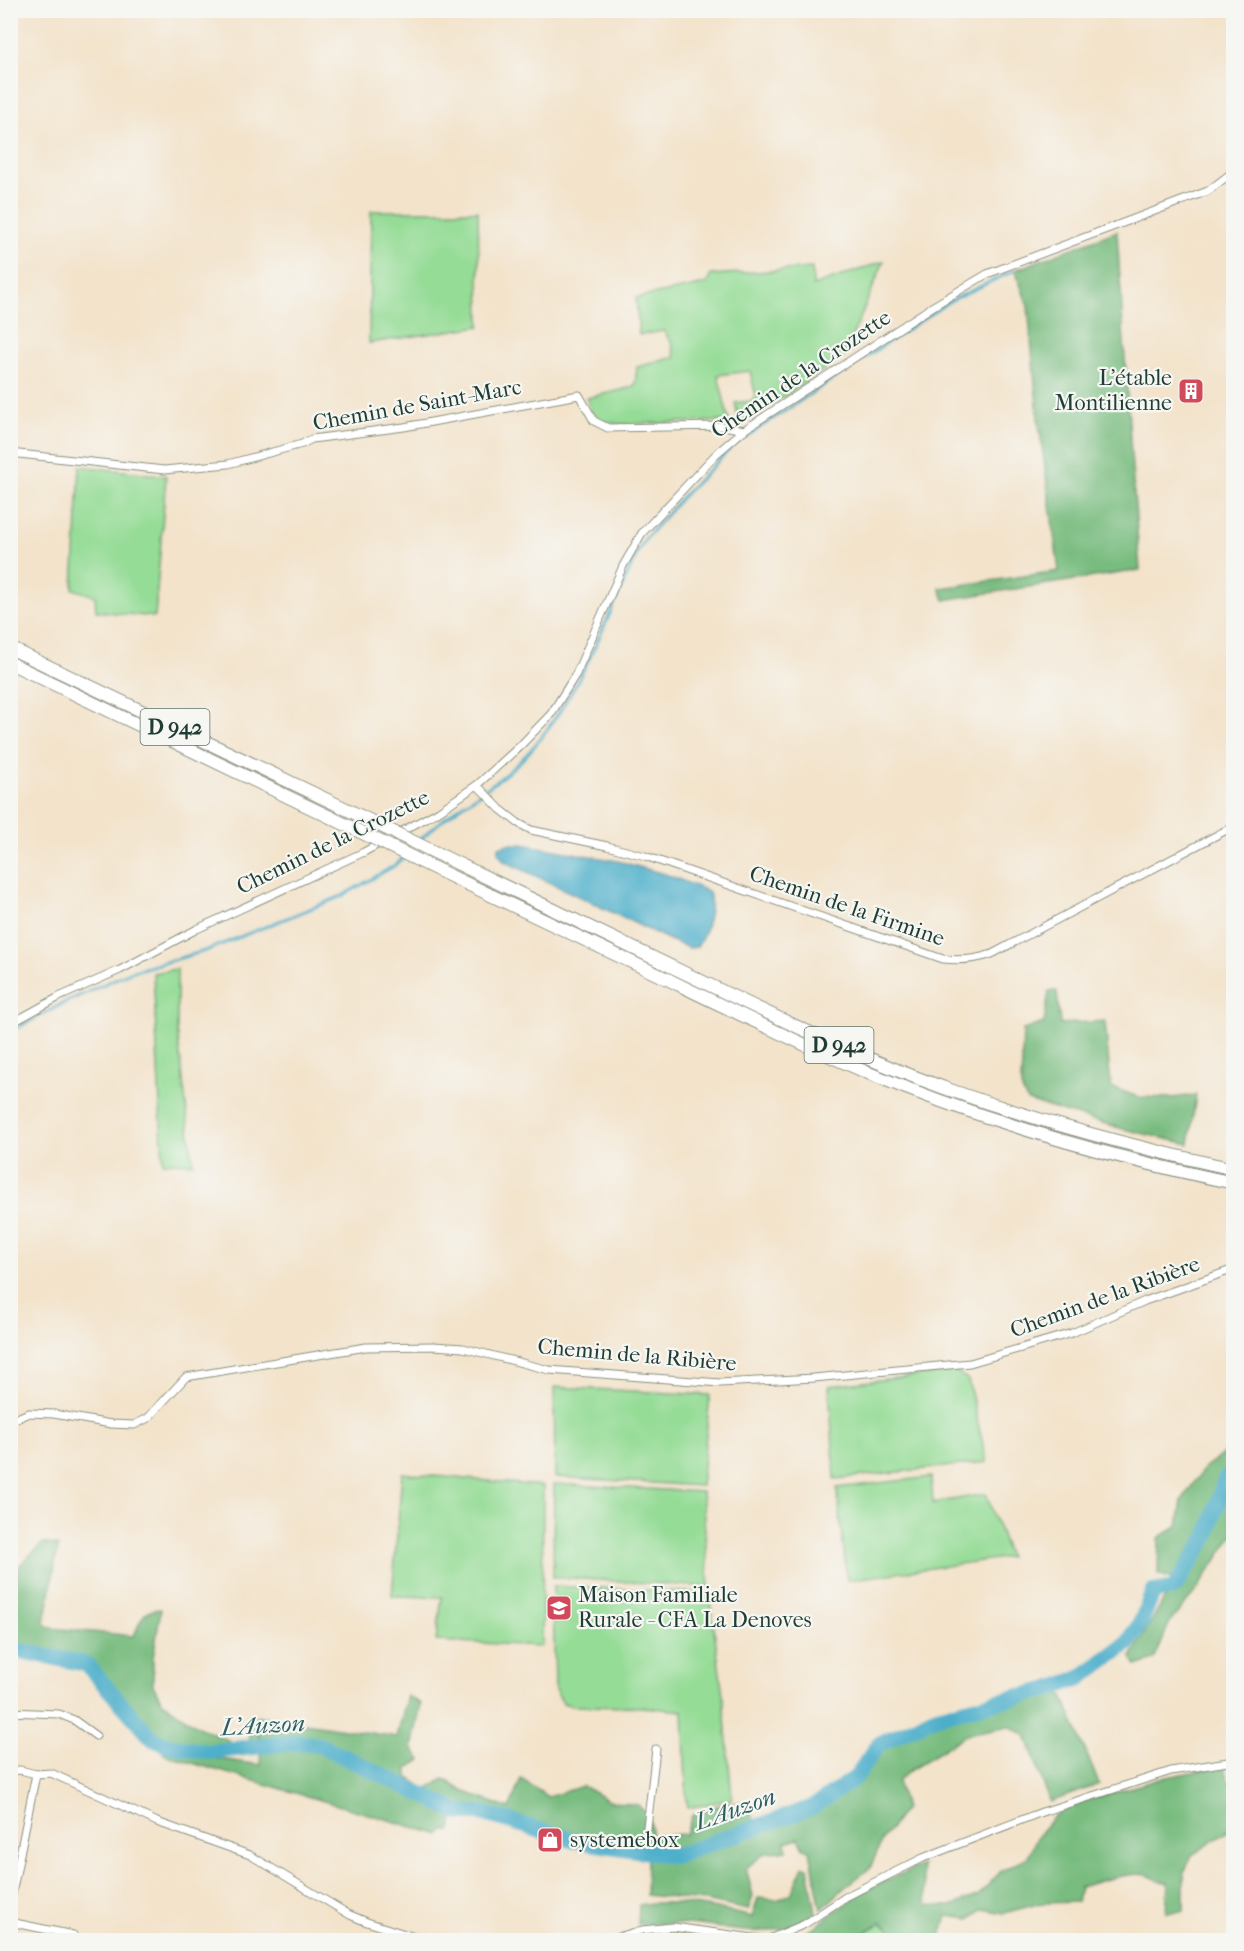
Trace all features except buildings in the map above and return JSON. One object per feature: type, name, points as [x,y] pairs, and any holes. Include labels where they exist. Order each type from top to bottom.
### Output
[{"type":"highway","name":"D 942","points":[[10,648],[762,1011],[871,1059],[930,1082],[1074,1130],[1166,1155],[1233,1169]]},
{"type":"highway","name":"D 942","points":[[10,663],[756,1023],[877,1076],[992,1118],[1073,1143],[1162,1168],[1233,1183]]},
{"type":"street","name":"Chemin de la Crozette","points":[[10,1024],[59,997],[120,970],[197,929],[364,852],[439,811],[477,785],[551,714],[576,674],[623,566],[642,533],[716,454],[744,430],[935,304],[987,274],[1208,191],[1233,171]]},
{"type":"street","name":"Chemin de Saint-Marc","points":[[10,453],[164,470],[228,464],[302,444],[312,439],[404,427],[579,395],[594,421],[608,428],[724,426],[744,430]]},
{"type":"street","name":"Chemin de la Firmine","points":[[477,785],[500,810],[531,830],[607,846],[657,860],[943,959],[958,961],[973,960],[992,954],[1233,826]]},
{"type":"street","name":"Chemin de la Ribière","points":[[10,1421],[29,1413],[54,1414],[111,1424],[134,1425],[148,1418],[186,1377],[366,1347],[463,1348],[549,1370],[720,1383],[814,1378],[970,1363],[1072,1333],[1144,1301],[1233,1269]]},
{"type":"street","points":[[10,1712],[59,1713],[74,1720],[96,1736]]},
{"type":"street","points":[[646,1836],[656,1749]]},
{"type":"street","points":[[608,1941],[642,1930],[673,1928],[767,1941],[805,1924],[846,1896],[923,1858],[1042,1812],[1171,1771],[1233,1761]]},
{"type":"street","points":[[10,1771],[51,1773],[157,1822],[250,1855],[350,1914],[424,1941]]},
{"type":"street","points":[[10,1904],[36,1774]]},
{"type":"street","points":[[10,1922],[73,1935]]},
{"type":"green space","points":[[371,211],[478,211],[480,326],[369,343]]},
{"type":"green space","points":[[1117,231],[1140,570],[944,600],[940,588],[1059,571],[1038,417],[1028,306],[1015,270]]},
{"type":"green space","points":[[884,261],[844,356],[755,416],[739,422],[735,403],[751,401],[756,397],[750,371],[718,375],[729,421],[621,424],[597,421],[592,415],[587,398],[629,388],[635,385],[637,367],[675,357],[671,342],[664,331],[639,335],[636,298],[706,284],[711,275],[812,268],[813,286]]},
{"type":"green space","points":[[80,466],[166,476],[155,617],[96,611],[95,596],[73,589]]},
{"type":"green space","points":[[177,969],[177,1029],[193,1163],[163,1162],[153,973]]},
{"type":"green space","points":[[1049,991],[1057,991],[1060,1024],[1105,1021],[1111,1087],[1138,1097],[1172,1098],[1196,1095],[1189,1144],[1123,1129],[1027,1101],[1021,1087],[1023,1030],[1044,1023]]},
{"type":"green space","points":[[956,1371],[968,1380],[987,1462],[835,1479],[829,1386]]},
{"type":"green space","points":[[554,1387],[710,1395],[701,1486],[555,1477]]},
{"type":"green space","points":[[1233,1447],[1233,1535],[1196,1591],[1170,1622],[1154,1660],[1136,1666],[1131,1657],[1175,1580],[1158,1574],[1159,1538],[1178,1526],[1182,1500],[1205,1467]]},
{"type":"green space","points":[[402,1473],[543,1486],[542,1646],[436,1641],[442,1597],[392,1596]]},
{"type":"green space","points":[[931,1477],[933,1503],[986,1494],[1009,1557],[847,1580],[837,1488]]},
{"type":"green space","points":[[554,1484],[702,1492],[709,1587],[553,1577]]},
{"type":"green space","points":[[43,1543],[58,1546],[45,1624],[51,1628],[134,1636],[140,1621],[149,1611],[161,1609],[153,1658],[153,1685],[162,1702],[200,1728],[239,1745],[249,1744],[249,1716],[257,1716],[259,1745],[193,1748],[154,1738],[85,1660],[11,1646],[11,1597],[19,1566]]},
{"type":"green space","points":[[553,1586],[709,1593],[723,1695],[732,1799],[687,1808],[683,1711],[641,1707],[573,1706],[563,1703],[555,1689]]},
{"type":"green space","points":[[1057,1689],[1063,1696],[1099,1784],[1050,1802],[1026,1735],[1009,1726],[967,1734],[909,1771],[898,1781],[905,1809],[883,1838],[870,1868],[845,1887],[821,1910],[810,1850],[804,1848],[799,1838],[786,1842],[787,1850],[765,1853],[746,1868],[753,1896],[748,1910],[705,1901],[646,1895],[647,1856],[577,1844],[485,1814],[470,1818],[459,1813],[453,1818],[451,1831],[444,1831],[440,1835],[165,1755],[158,1745],[213,1758],[261,1765],[258,1716],[397,1737],[407,1696],[421,1704],[412,1748],[421,1760],[408,1768],[408,1777],[426,1790],[444,1779],[463,1791],[509,1809],[521,1779],[548,1797],[583,1786],[609,1801],[638,1805],[649,1817],[652,1836],[686,1834],[692,1815],[725,1803],[749,1803],[757,1831],[815,1812],[858,1781],[881,1748],[939,1721]]},
{"type":"green space","points":[[1224,1766],[1230,1783],[1233,1783],[1233,1828],[1192,1855],[1184,1873],[1184,1911],[1166,1912],[1168,1883],[1146,1875],[1131,1874],[1080,1887],[1077,1902],[1042,1903],[1004,1913],[983,1909],[970,1919],[947,1916],[941,1936],[934,1940],[906,1940],[881,1922],[852,1940],[788,1940],[815,1927],[871,1887],[922,1865],[927,1905],[951,1906],[979,1895],[1001,1871],[1027,1858],[1039,1834],[1055,1815],[1085,1801],[1166,1777]]},
{"type":"green space","points":[[803,1866],[808,1867],[816,1913],[787,1928],[759,1932],[691,1924],[638,1924],[639,1905],[653,1903],[696,1905],[752,1917],[758,1898],[777,1900],[791,1894]]},
{"type":"green space","points":[[881,1923],[904,1940],[854,1940]]},
{"type":"green space","points":[[652,1934],[678,1935],[713,1940],[622,1940]]},
{"type":"water","points":[[508,844],[522,844],[618,861],[668,875],[708,891],[710,911],[700,942],[697,947],[689,948],[672,941],[504,861],[498,852],[499,847]]},
{"type":"waterway","points":[[419,841],[447,816],[508,772],[535,745],[552,723],[580,676],[646,538],[682,497],[735,444],[950,301],[1013,271]]},
{"type":"waterway","points":[[10,1032],[130,972],[205,951],[342,896],[394,866],[404,857]]},
{"type":"waterway","name":"L'Auzon","points":[[10,1649],[86,1664],[153,1739],[168,1745],[207,1752],[300,1742],[322,1746],[460,1813],[482,1813],[572,1840],[675,1856],[813,1807],[855,1778],[879,1744],[937,1716],[1050,1689],[1080,1678],[1128,1643],[1141,1622],[1153,1592],[1174,1588],[1207,1537],[1225,1480],[1234,1469]]},
{"type":"place","name":"L'étable Montilienne","points":[[1191,391]]},
{"type":"place","name":"Maison Familiale Rurale - CFA La Denoves","points":[[559,1608]]},
{"type":"place","name":"systemebox","points":[[550,1840]]}]
